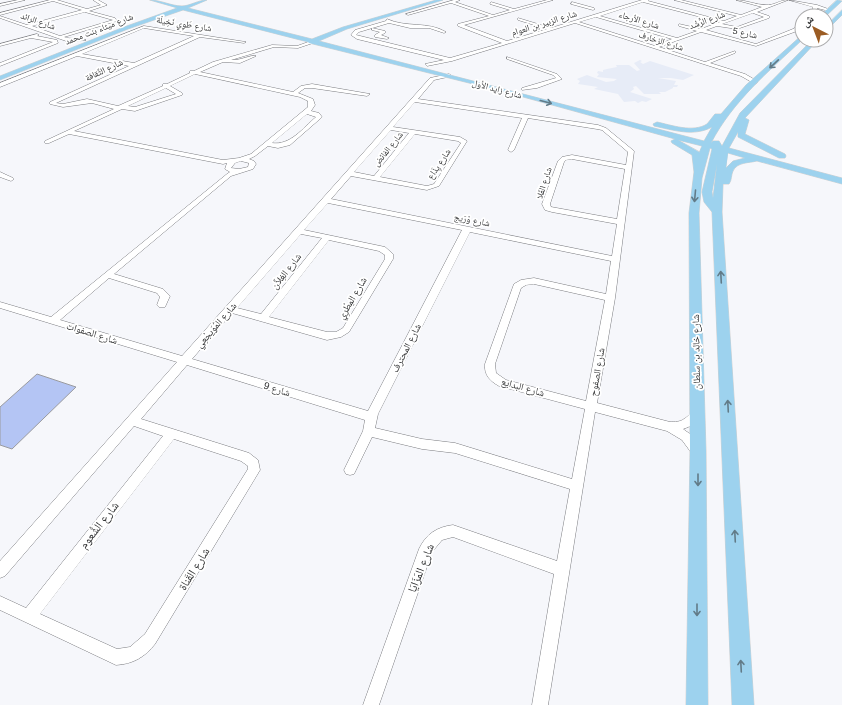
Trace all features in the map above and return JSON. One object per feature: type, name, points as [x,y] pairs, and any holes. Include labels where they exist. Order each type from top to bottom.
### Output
[{"type":"main road","points":[[145,16],[159,9],[153,0]]},
{"type":"main road","name":"شارع زايد الأول","points":[[153,0],[182,4],[298,32],[312,38],[430,72],[590,114],[782,156],[842,172]]},
{"type":"main road","points":[[161,0],[182,4]]},
{"type":"main road","points":[[126,28],[136,22],[182,4],[199,0]]},
{"type":"main road","name":"شارع ميثاء بنت محمد","points":[[0,73],[72,43],[84,40],[145,16],[182,4],[206,0]]},
{"type":"main road","points":[[312,38],[337,35],[429,0]]},
{"type":"main road","points":[[337,35],[374,20],[387,19],[441,0]]},
{"type":"main road","points":[[831,8],[840,0]]},
{"type":"main road","name":"شارع ميثاء بنت محمد","points":[[0,78],[13,73],[30,70],[126,28],[153,18],[182,4]]},
{"type":"main road","name":"شارع زايد الأول","points":[[182,4],[206,14],[250,26],[280,38],[312,38],[348,45],[384,54],[430,72],[447,63],[524,89],[538,90],[652,127]]},
{"type":"main road","points":[[153,18],[185,12],[206,14]]},
{"type":"main road","points":[[834,20],[842,12]]},
{"type":"main road","points":[[250,26],[264,27],[370,53],[384,54]]},
{"type":"main road","points":[[337,35],[348,45]]},
{"type":"main road","name":"شارع خالِد بن سلطان","points":[[743,705],[718,212],[719,142],[727,111],[737,98],[794,44]]},
{"type":"main road","name":"شارع خالِد بن سلطان","points":[[697,705],[698,451],[694,213],[697,176],[719,142],[762,94],[807,48]]},
{"type":"main road","points":[[718,212],[712,207],[707,197],[719,142],[739,106],[737,98]]},
{"type":"main road","points":[[652,127],[696,129],[708,126],[716,117],[727,111]]},
{"type":"main road","points":[[590,114],[611,116],[719,142],[842,175]]},
{"type":"main road","points":[[744,115],[746,122],[741,132],[742,135],[782,156]]},
{"type":"main road","points":[[652,127],[696,154],[697,176]]},
{"type":"main road","name":"شارع زايد الأول","points":[[719,142],[775,163],[842,181]]},
{"type":"main road","points":[[718,188],[727,181],[730,168],[738,162],[752,159],[775,163]]},
{"type":"street","points":[[0,5],[23,0]]},
{"type":"street","points":[[0,16],[54,0],[114,19],[115,21],[60,38]]},
{"type":"street","points":[[28,26],[105,5],[95,0]]},
{"type":"street","points":[[408,14],[458,0]]},
{"type":"street","points":[[507,43],[460,26],[552,0]]},
{"type":"street","points":[[623,0],[636,3]]},
{"type":"street","points":[[676,0],[741,16]]},
{"type":"street","points":[[738,0],[767,7]]},
{"type":"street","name":"شارع الرُّشْد","points":[[655,47],[786,0]]},
{"type":"street","points":[[791,0],[831,8]]},
{"type":"street","points":[[645,1],[724,22]]},
{"type":"street","name":"شارع الزبير بن العوام","points":[[447,63],[551,29],[645,1]]},
{"type":"street","points":[[451,2],[492,16]]},
{"type":"street","points":[[491,3],[514,10]]},
{"type":"street","points":[[572,3],[605,13]]},
{"type":"street","points":[[814,8],[821,6]]},
{"type":"street","points":[[717,25],[737,28],[768,16],[754,12]]},
{"type":"street","name":"شارع الرائد","points":[[0,16],[72,43]]},
{"type":"street","name":"شارع الأرجاء","points":[[597,16],[676,39]]},
{"type":"street","points":[[444,32],[429,27],[410,27],[387,19],[353,34],[359,38],[395,46],[447,63]]},
{"type":"street","points":[[519,19],[551,29]]},
{"type":"street","name":"شارع الزخارف","points":[[575,22],[743,75],[755,82]]},
{"type":"street","name":"شارع 5","points":[[681,25],[756,45],[794,30]]},
{"type":"street","name":"شارع طَوِي نَخِيلَة","points":[[0,85],[30,70],[77,54],[144,27],[244,42]]},
{"type":"street","points":[[374,29],[383,32],[377,36],[392,39]]},
{"type":"street","points":[[0,46],[46,33]]},
{"type":"street","name":"شارع الثَّقافة","points":[[119,107],[90,101],[62,105],[54,105],[52,103],[200,35]]},
{"type":"street","points":[[0,65],[56,43],[55,41],[32,37]]},
{"type":"street","points":[[272,46],[280,38]]},
{"type":"street","points":[[47,142],[192,72],[222,60],[272,46],[292,44],[312,38]]},
{"type":"street","points":[[258,50],[279,46],[298,47],[312,38]]},
{"type":"street","points":[[395,46],[404,42]]},
{"type":"street","points":[[706,63],[733,52]]},
{"type":"street","points":[[77,54],[134,65]]},
{"type":"street","points":[[509,58],[555,76],[558,80],[538,90]]},
{"type":"street","points":[[52,321],[108,275],[227,168],[238,160],[253,158],[266,144],[312,105],[311,100],[294,94],[192,72]]},
{"type":"street","name":"شارع المُوَيجْعِي","points":[[0,571],[414,100],[430,72]]},
{"type":"street","name":"شارع الزخارف","points":[[743,75],[762,74]]},
{"type":"street","points":[[119,107],[138,109],[180,94],[165,85]]},
{"type":"street","points":[[294,94],[303,87],[312,86],[367,94]]},
{"type":"street","name":"شارع الصفوح","points":[[414,100],[595,126],[604,129],[631,151],[610,298],[590,406],[540,705]]},
{"type":"street","points":[[266,144],[278,146],[288,144],[319,117],[317,114],[305,112]]},
{"type":"street","points":[[511,150],[526,116]]},
{"type":"street","name":"شارع يِذَاع","points":[[349,173],[427,188],[437,185],[464,142],[460,139],[389,128]]},
{"type":"street","points":[[68,132],[241,171],[251,168],[253,158]]},
{"type":"street","name":"شارع الفائض","points":[[376,178],[413,132]]},
{"type":"street","name":"شارع الفَلا","points":[[620,222],[555,210],[548,208],[546,204],[561,161],[564,158],[572,157],[628,167]]},
{"type":"street","points":[[0,174],[11,179]]},
{"type":"street","name":"شارع وْرَيج","points":[[325,200],[616,259]]},
{"type":"street","name":"شارع المحترف","points":[[350,470],[370,432],[371,417],[467,229]]},
{"type":"street","name":"شارع المِطْرِي","points":[[230,309],[327,336],[338,335],[346,330],[390,256],[388,252],[382,249],[299,231]]},
{"type":"street","name":"شارع الغِلاَّن","points":[[263,318],[327,237]]},
{"type":"street","points":[[108,275],[160,291],[165,296],[162,305]]},
{"type":"street","name":"شارع البدايع","points":[[610,298],[534,281],[520,284],[517,286],[490,364],[489,370],[491,375],[496,380],[670,427],[686,437],[698,451]]},
{"type":"street","name":"شارع الصفوات","points":[[0,305],[184,361]]},
{"type":"street","name":"شارع 9","points":[[184,361],[371,417]]},
{"type":"street","name":"شارع البدايع","points":[[670,427],[686,424],[693,420],[697,414]]},
{"type":"street","name":"شارع القَناة","points":[[0,603],[116,657],[126,658],[135,655],[147,643],[254,470],[254,464],[245,457],[132,421]]},
{"type":"street","points":[[370,432],[422,444],[455,448],[577,486]]},
{"type":"street","name":"شارع الشُّعوم","points":[[28,617],[170,434]]},
{"type":"street","name":"شارع المَزَايَا","points":[[371,705],[426,549],[430,541],[436,535],[454,531],[562,570]]},
{"type":"shaded area","points":[[640,60],[643,64],[650,61],[694,75],[683,80],[658,78],[676,81],[674,85],[678,85],[677,87],[673,87],[665,92],[659,92],[661,94],[644,94],[636,86],[633,87],[634,89],[630,92],[652,99],[646,102],[642,101],[638,103],[635,101],[624,102],[618,94],[594,89],[598,87],[578,84],[580,81],[577,79],[587,75],[606,82],[614,81],[617,79],[597,77],[599,74],[597,73],[598,71],[603,72],[603,70],[617,67],[616,65],[629,65],[637,71],[640,70],[634,63]]},
{"type":"building","points":[[37,374],[76,387],[12,449],[0,445],[0,407]]}]
